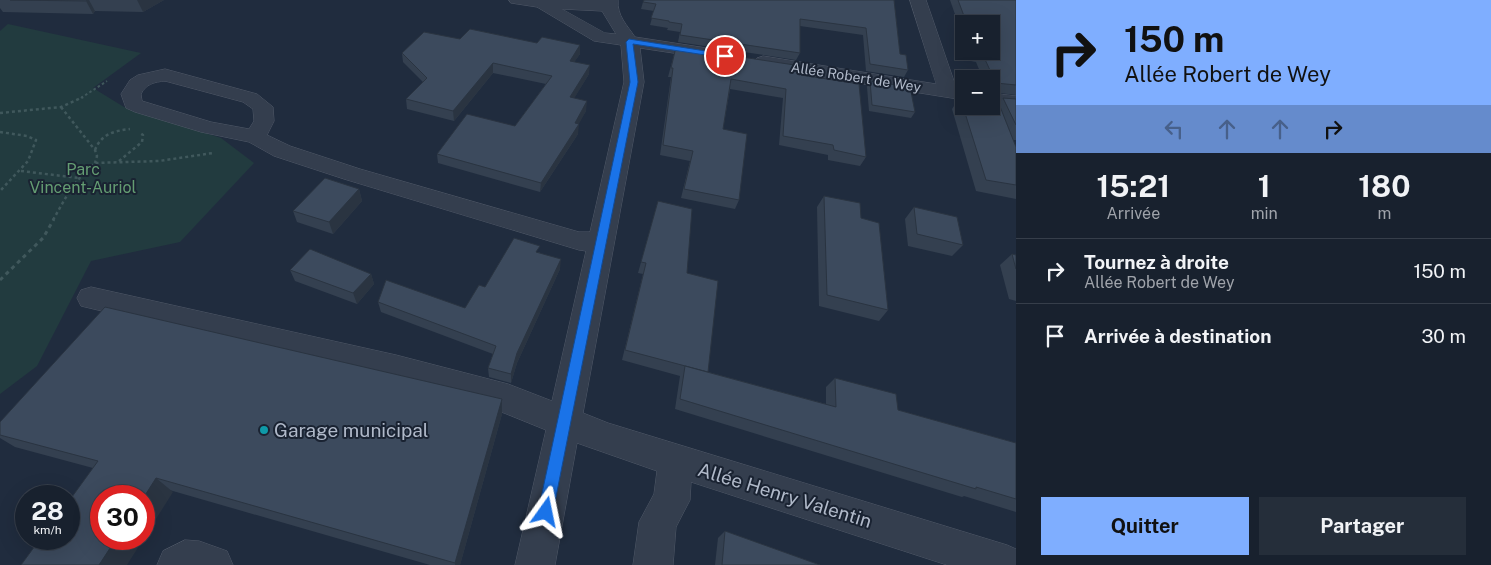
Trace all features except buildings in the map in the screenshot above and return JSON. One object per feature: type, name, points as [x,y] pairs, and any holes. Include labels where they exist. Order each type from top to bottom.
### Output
[{"type":"street","points":[[517,0],[541,3],[609,3],[612,17],[629,42],[634,82],[535,564]]},
{"type":"street","points":[[918,0],[955,91]]},
{"type":"street","points":[[541,3],[600,37],[728,56]]},
{"type":"street","name":"Allée Robert de Wey","points":[[747,60],[955,93]]},
{"type":"street","points":[[255,137],[264,121],[263,107],[250,98],[166,75],[151,75],[143,78],[131,94],[133,104],[208,128],[255,137],[282,151],[352,174],[579,241],[600,242]]},
{"type":"street","points":[[1000,99],[1016,102]]},
{"type":"street","name":"Allée Henry Valentin","points":[[91,298],[438,379],[508,399],[608,439],[1007,565]]},
{"type":"street","points":[[653,565],[658,522],[672,500],[675,461]]},
{"type":"street","points":[[177,565],[181,561],[193,559],[213,565]]},
{"type":"path","points":[[0,113],[61,107],[80,98],[120,73],[143,78]]},
{"type":"path","points":[[0,280],[43,238],[62,202],[79,178],[95,163],[97,156],[95,150],[61,107]]},
{"type":"path","points":[[95,150],[99,140],[115,132],[132,129]]},
{"type":"path","points":[[0,132],[27,136],[36,140],[33,154],[20,171],[0,190]]},
{"type":"path","points":[[118,162],[142,142],[143,135],[138,132]]},
{"type":"path","points":[[95,163],[142,163],[177,160],[217,152]]},
{"type":"path","points":[[20,171],[79,178]]},
{"type":"green space","name":"Parc Vincent-Auriol","points":[[8,24],[141,53],[93,88],[124,107],[221,138],[254,163],[180,242],[91,261],[37,366],[0,394],[0,31]]},
{"type":"place","name":"Garage municipal","points":[[264,430]]},
{"type":"route","points":[[546,512],[593,274],[634,82],[629,42],[725,56]]}]
